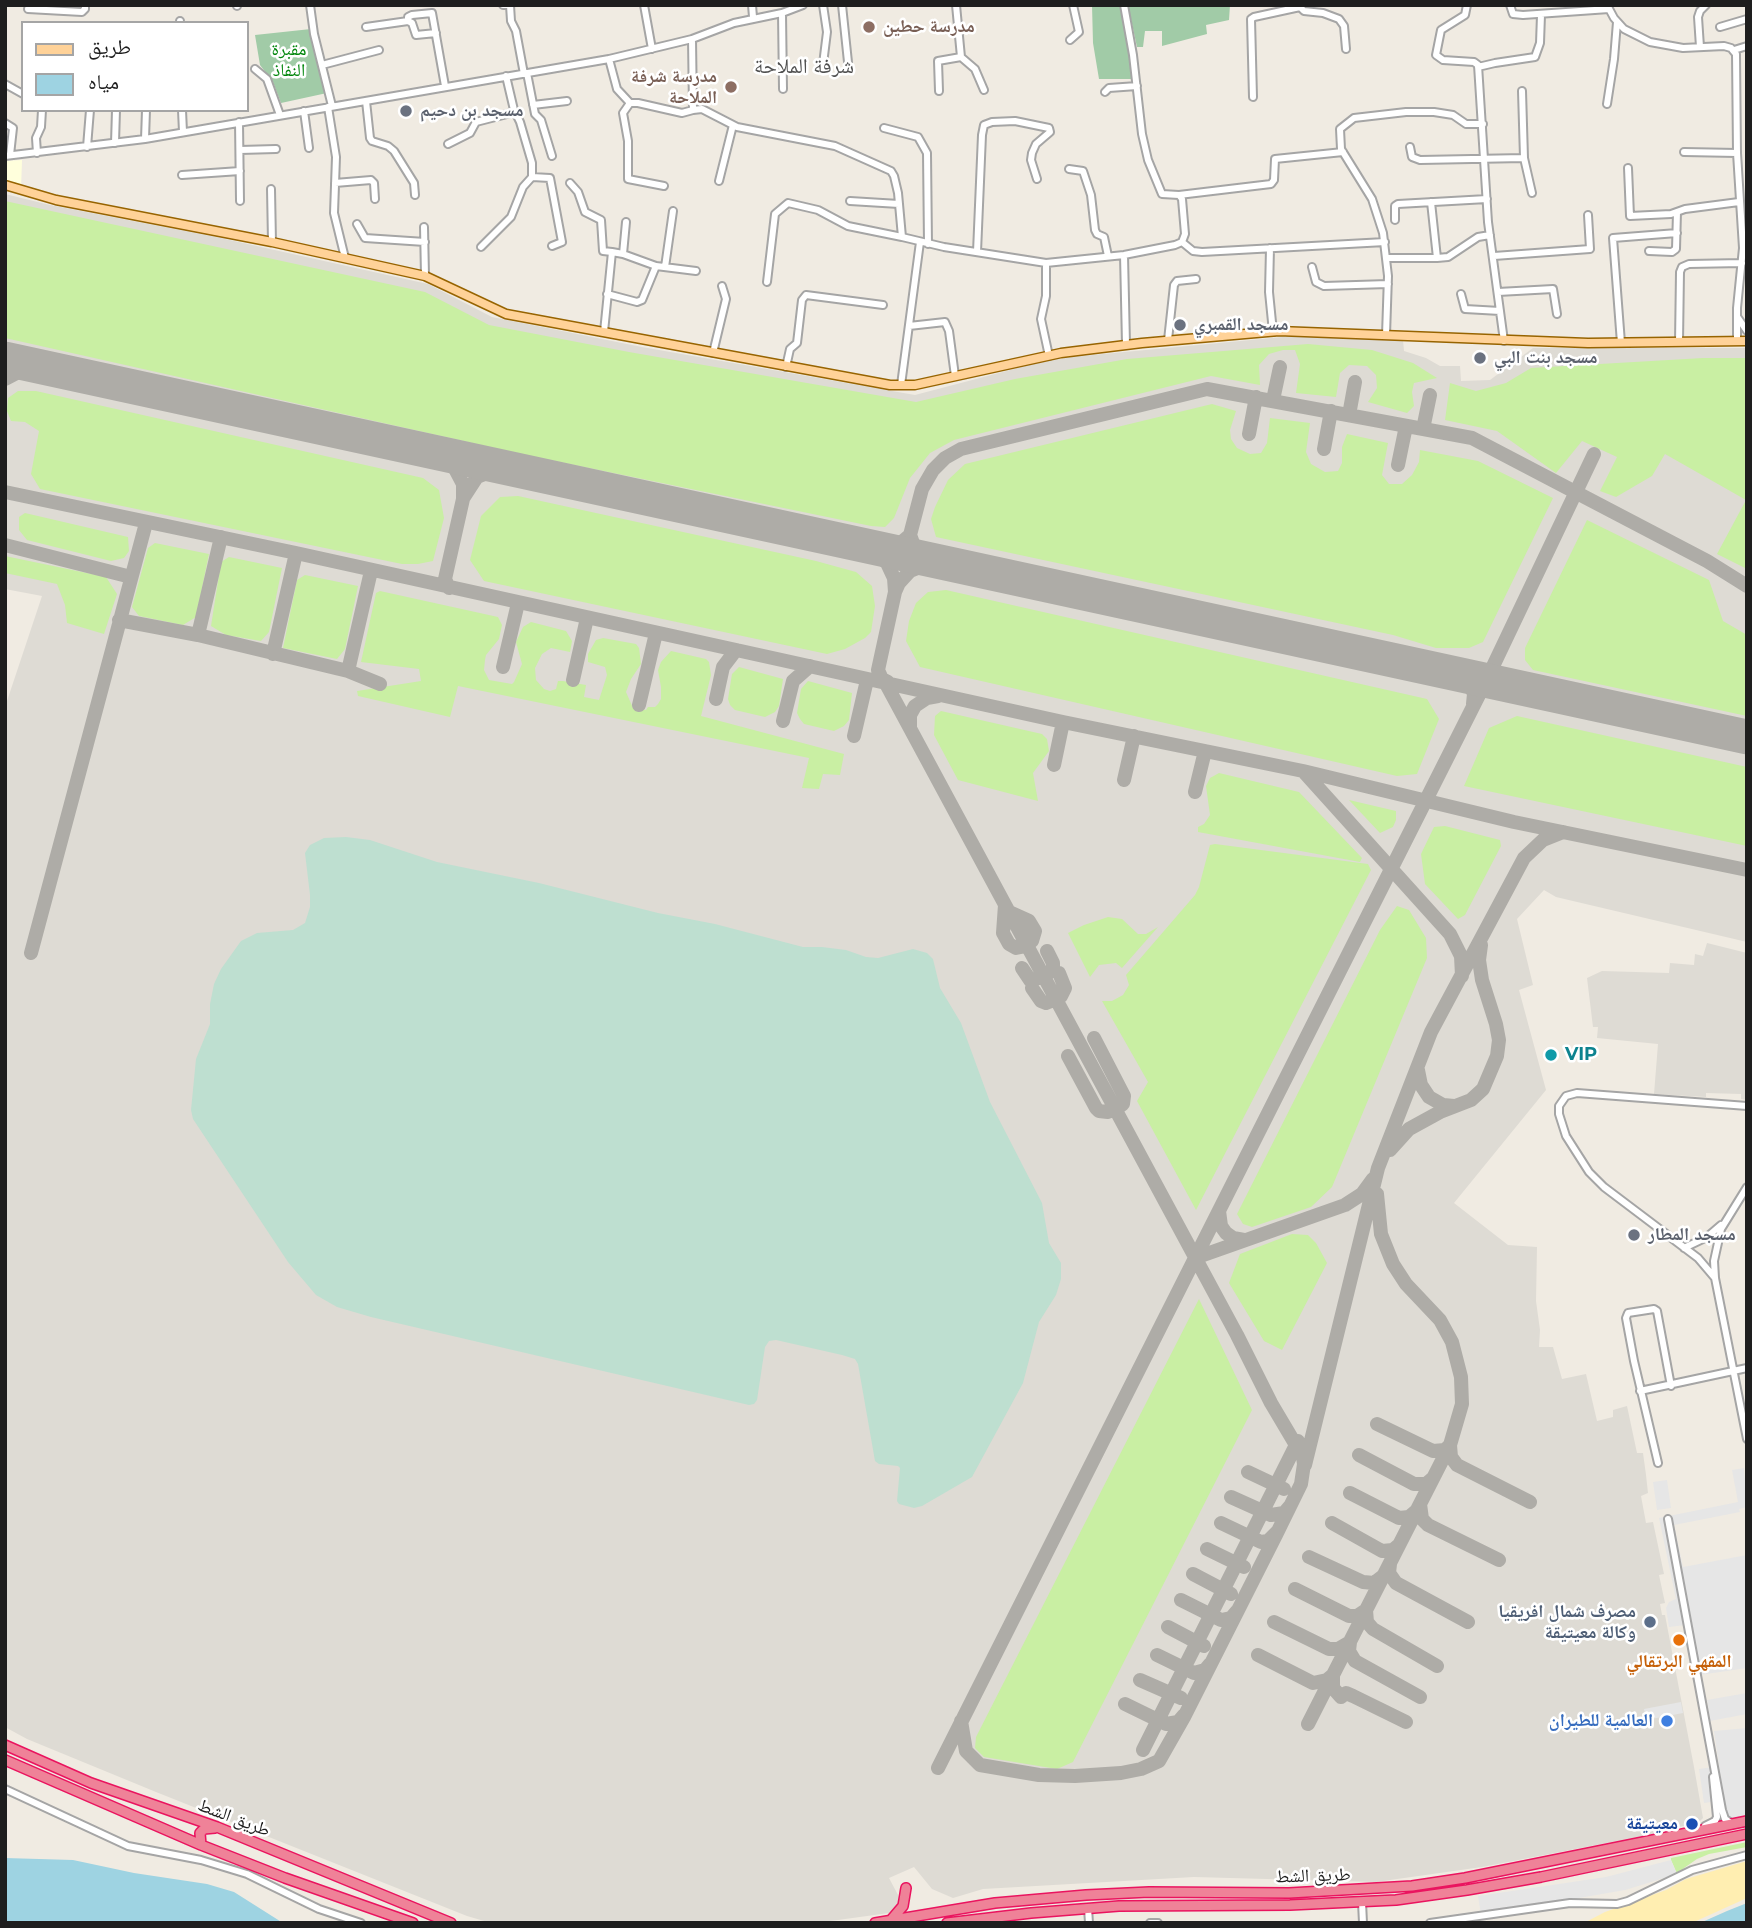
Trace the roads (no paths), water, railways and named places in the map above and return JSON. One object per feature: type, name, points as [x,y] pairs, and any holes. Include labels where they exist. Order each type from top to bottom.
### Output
[{"type":"highway","name":"طريق الشط","points":[[5,1745],[91,1783],[217,1827],[451,1923]]},
{"type":"highway","name":"طريق الشط","points":[[5,1760],[201,1845],[413,1923]]},
{"type":"highway","name":"طريق الشط","points":[[875,1923],[995,1903],[1086,1895],[1162,1892],[1289,1893],[1412,1886],[1465,1878],[1747,1821]]},
{"type":"highway","points":[[201,1845],[199,1835],[202,1830],[217,1827]]},
{"type":"highway","name":"طريق الشط","points":[[947,1923],[1088,1908],[1362,1902],[1467,1890],[1747,1834]]},
{"type":"highway","points":[[891,1920],[903,1906],[906,1888]]},
{"type":"main road","points":[[5,186],[56,200],[425,276],[498,312],[786,367],[901,385],[915,385],[1049,356],[1126,344],[1273,332],[1305,331],[1504,341],[1742,341]]},
{"type":"street","points":[[28,9],[82,12],[85,5]]},
{"type":"street","points":[[310,5],[330,107],[336,156],[334,213],[345,258]]},
{"type":"street","points":[[503,5],[519,5]]},
{"type":"street","points":[[510,5],[535,114],[541,120],[552,156]]},
{"type":"street","points":[[645,5],[652,49]]},
{"type":"street","points":[[752,5],[753,17]]},
{"type":"street","points":[[5,124],[13,128],[8,156],[145,139],[609,59],[692,39],[753,17],[782,13],[803,5]]},
{"type":"street","points":[[823,5],[827,32],[823,64]]},
{"type":"street","points":[[842,5],[848,62]]},
{"type":"street","points":[[956,5],[961,58]]},
{"type":"street","points":[[1070,40],[1079,32],[1073,5]]},
{"type":"street","points":[[1124,5],[1142,134],[1159,191],[1165,195],[1179,195],[1270,184],[1274,180],[1275,159],[1343,152]]},
{"type":"street","points":[[1264,5],[1264,14]]},
{"type":"street","points":[[1330,5],[1331,15]]},
{"type":"street","points":[[1467,5],[1465,15],[1441,30],[1436,55],[1443,60],[1476,63],[1478,68],[1490,235],[1504,341]]},
{"type":"street","points":[[1510,5],[1511,11],[1516,15],[1541,15],[1608,7],[1628,33],[1650,42],[1677,48],[1724,46],[1734,50],[1747,46]]},
{"type":"street","points":[[1700,47],[1698,17],[1699,10],[1706,5]]},
{"type":"street","points":[[1253,97],[1250,22],[1254,17],[1300,6],[1304,11],[1331,15],[1339,19],[1344,26],[1346,49]]},
{"type":"street","points":[[408,21],[409,16],[430,12],[433,16],[445,86]]},
{"type":"street","points":[[782,13],[783,89]]},
{"type":"street","points":[[1478,68],[1535,57],[1540,43],[1541,15]]},
{"type":"street","points":[[1720,27],[1747,19]]},
{"type":"street","points":[[366,27],[408,21],[413,24],[416,35],[436,33]]},
{"type":"street","points":[[1606,104],[1617,22]]},
{"type":"street","points":[[692,39],[693,110]]},
{"type":"street","points":[[322,65],[379,50]]},
{"type":"street","points":[[1734,50],[1737,67],[1739,202],[1745,248],[1742,263],[1743,286],[1737,316],[1742,341]]},
{"type":"street","points":[[939,91],[938,61],[961,58],[975,69],[984,90]]},
{"type":"street","points":[[609,59],[617,89],[630,103],[682,113],[702,109],[733,125],[800,141],[830,144],[892,172],[902,237]]},
{"type":"street","points":[[255,69],[269,83],[280,115]]},
{"type":"street","points":[[481,247],[511,216],[523,187],[532,177],[532,163],[506,76]]},
{"type":"street","points":[[5,84],[21,93]]},
{"type":"street","points":[[1105,92],[1109,88],[1137,86]]},
{"type":"street","points":[[1522,91],[1524,158],[1532,193]]},
{"type":"street","points":[[366,101],[370,138],[394,151],[414,183],[415,194]]},
{"type":"street","points":[[533,105],[566,101]]},
{"type":"street","points":[[630,103],[623,113],[628,141],[628,179],[664,186]]},
{"type":"street","points":[[304,111],[309,148]]},
{"type":"street","points":[[37,153],[36,142],[43,112]]},
{"type":"street","points":[[87,147],[90,112]]},
{"type":"street","points":[[115,143],[116,112]]},
{"type":"street","points":[[145,139],[146,112]]},
{"type":"street","points":[[182,112],[183,132]]},
{"type":"street","points":[[448,144],[470,134],[477,122],[515,112]]},
{"type":"street","points":[[1386,335],[1388,285],[1385,242],[1372,200],[1343,152],[1340,129],[1354,118],[1434,112],[1453,115],[1466,124],[1483,124]]},
{"type":"street","points":[[977,252],[984,125],[1015,121],[1049,128],[1049,132],[1032,153],[1037,179]]},
{"type":"street","points":[[239,122],[240,201]]},
{"type":"street","points":[[719,181],[733,125]]},
{"type":"street","points":[[884,128],[918,137],[927,153],[928,244]]},
{"type":"street","points":[[1737,136],[1747,138]]},
{"type":"street","points":[[1410,147],[1412,157],[1416,160],[1524,158]]},
{"type":"street","points":[[240,150],[276,149]]},
{"type":"street","points":[[1684,152],[1737,153]]},
{"type":"street","points":[[1628,168],[1630,216],[1739,202]]},
{"type":"street","points":[[1069,169],[1083,171],[1091,195],[1095,230],[1104,237],[1108,256]]},
{"type":"street","points":[[182,175],[240,171]]},
{"type":"street","points":[[532,177],[550,178],[562,241],[561,244],[552,246]]},
{"type":"street","points":[[1738,180],[1747,179]]},
{"type":"street","points":[[335,183],[371,180],[374,183],[375,199]]},
{"type":"street","points":[[570,183],[578,192],[585,212],[601,220],[603,251],[624,254],[665,267],[696,271]]},
{"type":"street","points":[[271,189],[272,243]]},
{"type":"street","points":[[1179,195],[1183,207],[1185,234],[1182,242]]},
{"type":"street","points":[[1395,220],[1396,205],[1487,199]]},
{"type":"street","points":[[850,201],[899,204]]},
{"type":"street","points":[[1431,202],[1437,258]]},
{"type":"street","points":[[767,282],[775,214],[789,203],[818,210],[848,226],[928,244],[1046,263],[1124,255],[1182,242]]},
{"type":"street","points":[[665,267],[673,211]]},
{"type":"street","points":[[1649,251],[1674,251],[1677,246],[1676,212]]},
{"type":"street","points":[[1494,256],[1590,249],[1588,215]]},
{"type":"street","points":[[624,254],[626,222]]},
{"type":"street","points":[[357,224],[365,238],[425,242]]},
{"type":"street","points":[[424,227],[425,276]]},
{"type":"street","points":[[1621,343],[1613,238],[1677,233]]},
{"type":"street","points":[[1387,258],[1448,257],[1478,237],[1490,235]]},
{"type":"street","points":[[901,385],[920,242]]},
{"type":"street","points":[[1182,242],[1193,251],[1202,252],[1385,242]]},
{"type":"street","points":[[1270,248],[1269,292],[1273,332]]},
{"type":"street","points":[[604,332],[612,251]]},
{"type":"street","points":[[1124,255],[1126,344]]},
{"type":"street","points":[[1046,263],[1046,296],[1041,319],[1049,356]]},
{"type":"street","points":[[1679,342],[1682,267],[1689,264],[1742,263]]},
{"type":"street","points":[[607,294],[637,302],[642,300],[656,265]]},
{"type":"street","points":[[1312,267],[1316,282],[1324,286],[1388,285]]},
{"type":"street","points":[[1168,340],[1174,285],[1177,281],[1196,279]]},
{"type":"street","points":[[713,353],[726,299],[722,286]]},
{"type":"street","points":[[1498,292],[1553,289],[1557,314]]},
{"type":"street","points":[[1461,294],[1465,309],[1500,311]]},
{"type":"street","points":[[786,367],[790,349],[797,343],[802,300],[806,295],[883,305]]},
{"type":"street","points":[[1737,316],[1747,331]]},
{"type":"street","points":[[909,326],[945,322],[949,331],[955,376]]},
{"type":"street","points":[[1715,1278],[1699,1258],[1604,1187],[1589,1172],[1566,1136],[1559,1114],[1561,1102],[1566,1096],[1577,1093],[1747,1106]]},
{"type":"street","points":[[1747,1187],[1725,1221],[1715,1252],[1715,1278],[1747,1439]]},
{"type":"street","points":[[1684,1248],[1700,1241],[1725,1221]]},
{"type":"street","points":[[1700,1241],[1715,1252]]},
{"type":"street","points":[[1658,1463],[1626,1318],[1630,1312],[1652,1309],[1657,1311],[1671,1385]]},
{"type":"street","points":[[1640,1391],[1747,1368]]},
{"type":"street","points":[[1668,1519],[1723,1816],[1733,1824]]},
{"type":"street","points":[[1687,1834],[1716,1819],[1713,1765]]},
{"type":"street","points":[[5,1789],[128,1846],[201,1860],[247,1874],[319,1909],[361,1923]]},
{"type":"street","points":[[1430,1923],[1570,1903],[1617,1904],[1692,1870],[1747,1855]]},
{"type":"street","points":[[1362,1902],[1363,1923]]},
{"type":"street","points":[[1088,1908],[1089,1923]]},
{"type":"street","points":[[1150,1923],[1158,1923]]},
{"type":"water","points":[[5,1858],[73,1860],[207,1884],[234,1892],[283,1923],[5,1923]]},
{"type":"water","points":[[1747,1903],[1747,1923],[1700,1923],[1727,1911]]},
{"type":"place","name":"مدرسة حطين","points":[[869,27]]},
{"type":"place","name":"مدرسة شرفة الملاحة","points":[[731,87]]},
{"type":"place","name":"مسجد بن دحيم","points":[[406,111]]},
{"type":"place","name":"مسجد القمبري","points":[[1180,325]]},
{"type":"place","name":"مسجد بنت البي","points":[[1480,358]]},
{"type":"place","name":"VIP","points":[[1551,1055]]},
{"type":"place","name":"مسجد المطار","points":[[1634,1235]]},
{"type":"place","name":"مصرف شمال افريقيا وكالة معيتيقة","points":[[1650,1622]]},
{"type":"place","name":"المقهي البرتقالي","points":[[1679,1640]]},
{"type":"place","name":"العالمية للطيران","points":[[1667,1721]]},
{"type":"place","name":"معيتيقة","points":[[1692,1824]]},
{"type":"district","name":"شرفة الملاحة","points":[[804,67]]},
{"type":"park label","name":"مقبرة النفاذ","points":[[289,60]]}]
